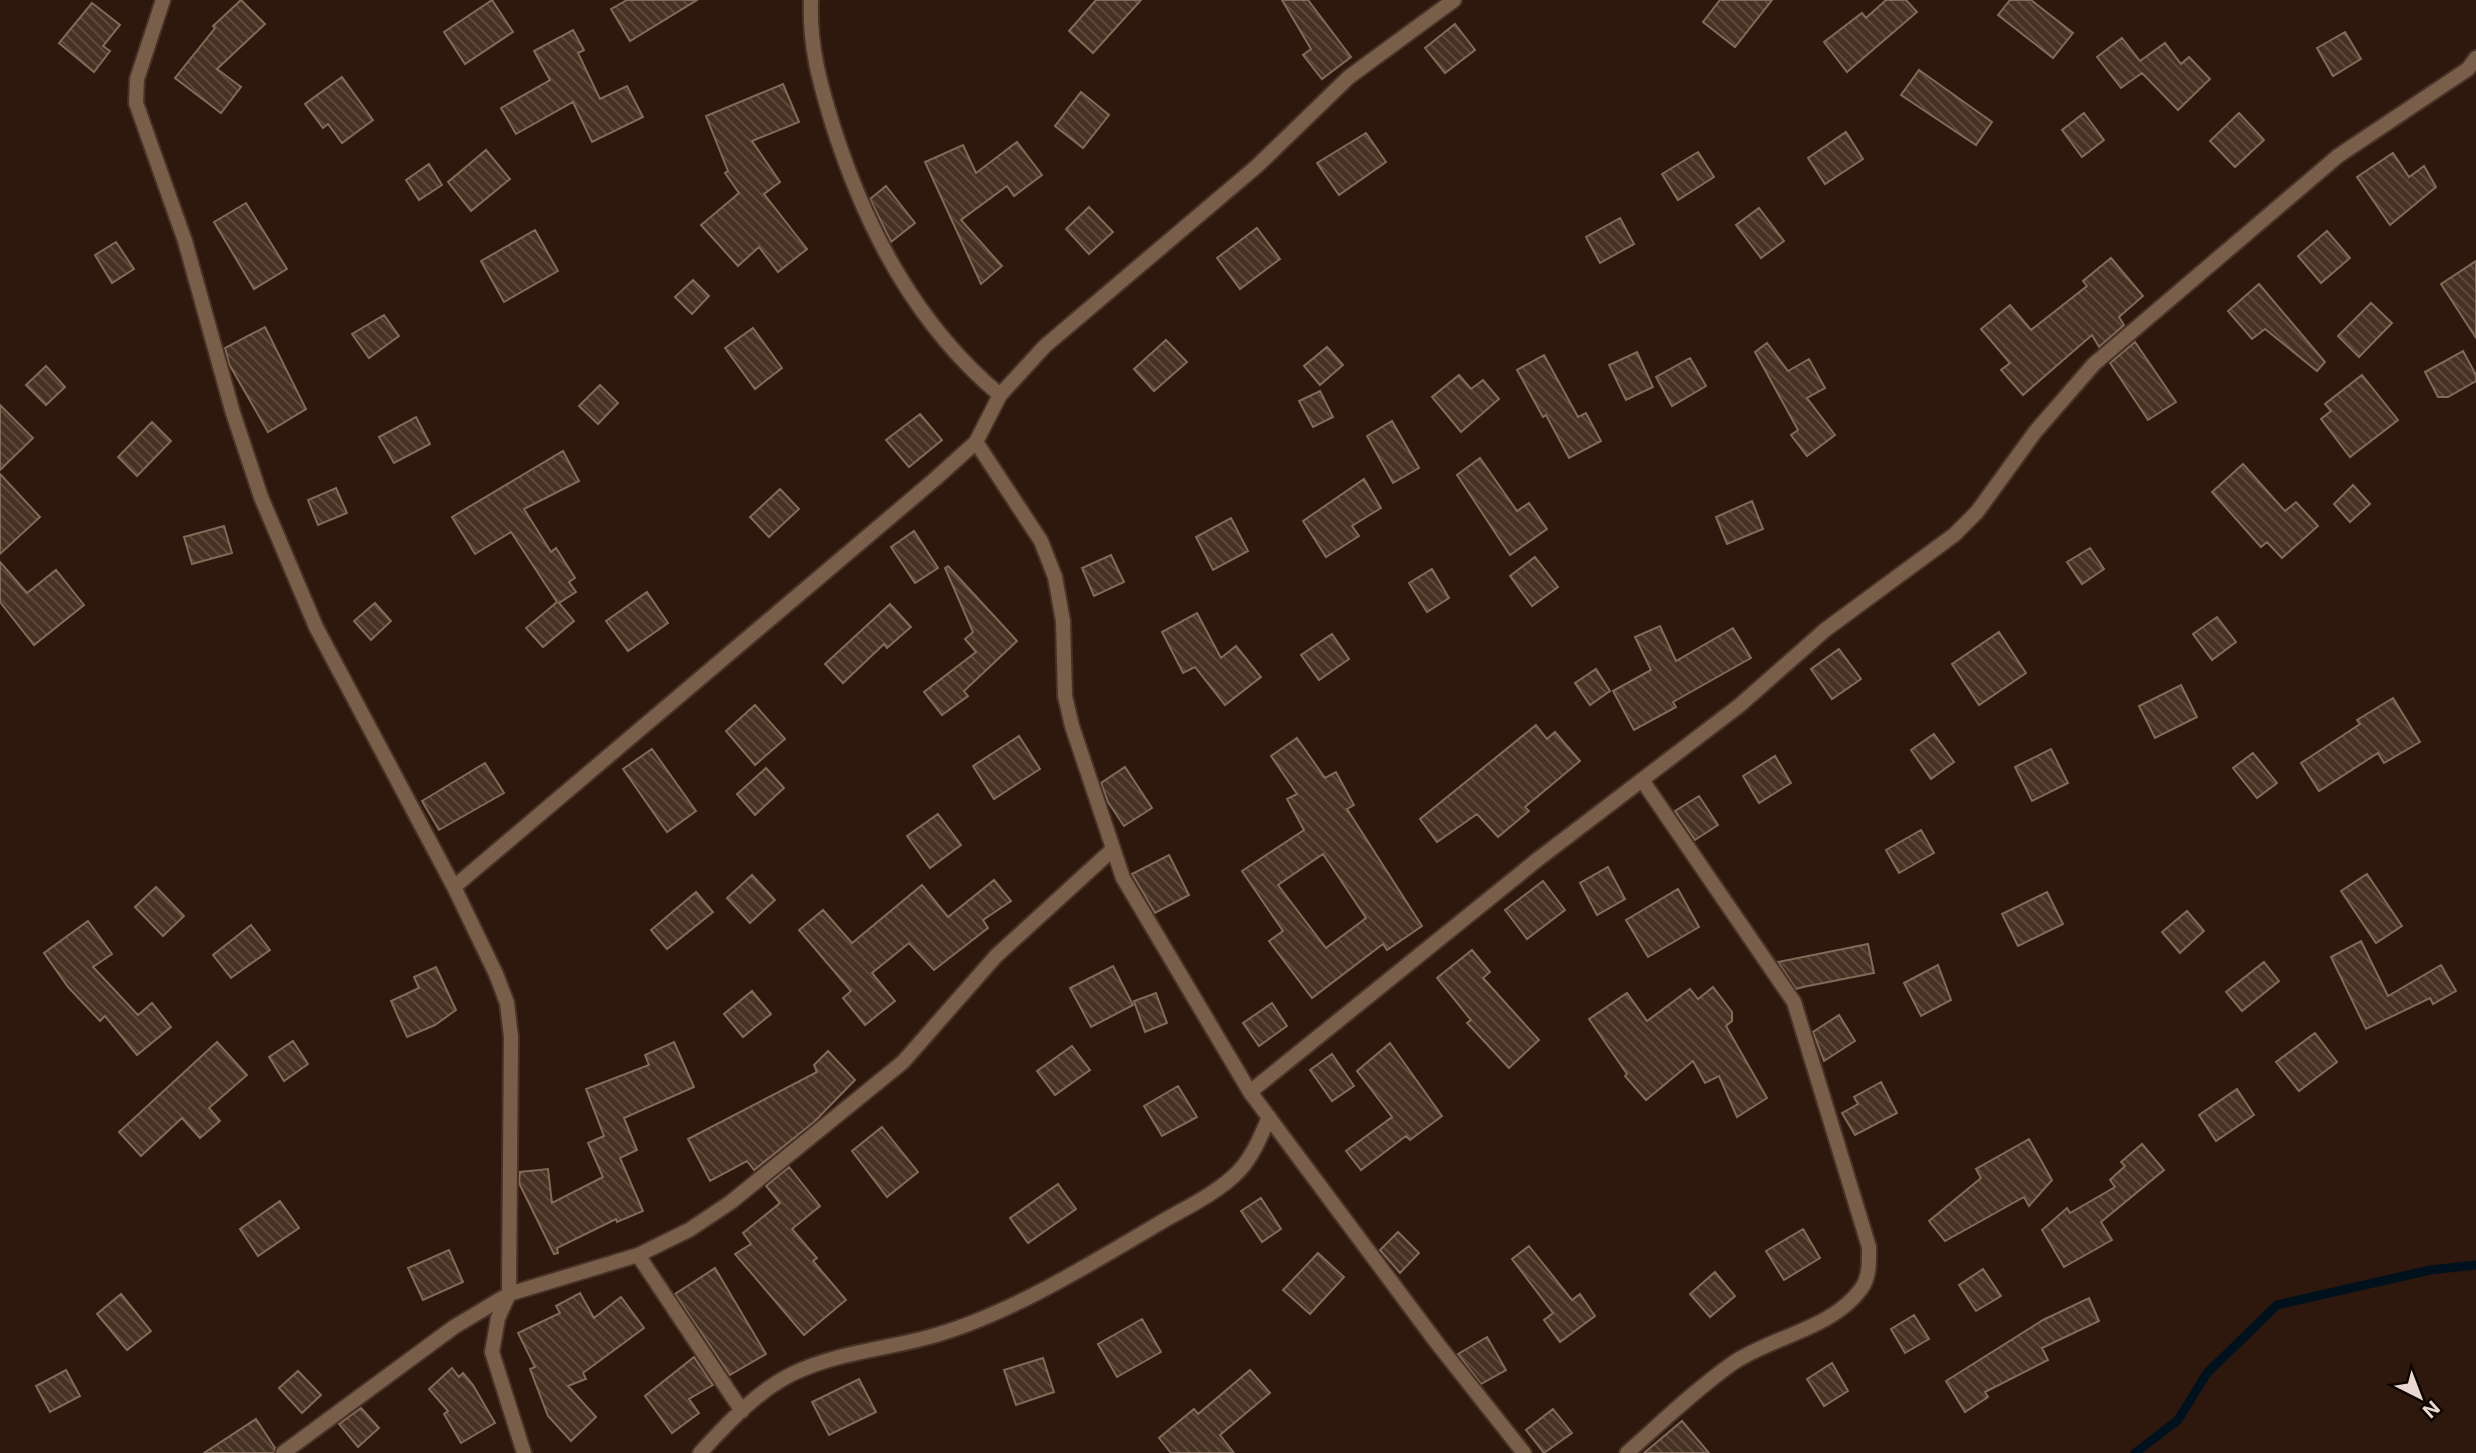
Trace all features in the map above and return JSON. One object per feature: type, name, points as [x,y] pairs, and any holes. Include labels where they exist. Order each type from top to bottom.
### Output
[{"type":"street","points":[[163,0],[137,79],[136,103],[185,241],[237,425],[261,497],[316,627],[454,887],[507,1003],[511,1037],[509,1294],[498,1318],[492,1352],[524,1453]]},
{"type":"street","points":[[811,0],[813,52],[819,82],[848,173],[878,242],[919,309],[947,345],[1000,395]]},
{"type":"street","points":[[454,887],[975,442],[1000,395],[1045,346],[1257,166],[1349,77],[1454,0]]},
{"type":"street","points":[[1251,1092],[1537,860],[1740,705],[1825,631],[1954,535],[1977,512],[2066,395],[2114,347],[2329,164],[2468,69],[2476,58]]},
{"type":"street","points":[[975,442],[1035,531],[1055,577],[1063,621],[1065,696],[1072,726],[1123,878],[1251,1092],[1437,1343],[1524,1453]]},
{"type":"street","points":[[1628,1453],[1732,1364],[1830,1316],[1848,1303],[1863,1287],[1869,1267],[1869,1247],[1794,1002],[1642,780]]},
{"type":"street","points":[[283,1453],[454,1327],[509,1294],[638,1255],[689,1230],[731,1202],[903,1062],[996,956],[1112,850]]},
{"type":"street","points":[[700,1453],[742,1411],[789,1375],[817,1362],[938,1334],[1065,1279],[1214,1191],[1238,1171],[1256,1146],[1269,1117]]},
{"type":"street","points":[[638,1255],[742,1411]]},
{"type":"building","points":[[241,0],[265,24],[217,69],[241,87],[221,113],[175,78],[215,28],[213,26]]},
{"type":"building","points":[[492,0],[513,32],[465,64],[444,32]]},
{"type":"building","points":[[627,0],[697,0],[630,41],[611,9]]},
{"type":"building","points":[[1096,0],[1141,0],[1093,53],[1069,31]]},
{"type":"building","points":[[1282,0],[1308,0],[1351,57],[1322,79],[1303,55],[1311,49]]},
{"type":"building","points":[[1720,0],[1772,0],[1735,47],[1703,22]]},
{"type":"building","points":[[1886,0],[1906,0],[1917,12],[1847,72],[1824,42],[1862,13],[1866,18]]},
{"type":"building","points":[[2010,0],[2031,0],[2073,33],[2053,58],[1998,15]]},
{"type":"building","points":[[92,3],[120,25],[103,46],[110,51],[94,72],[59,43]]},
{"type":"building","points":[[1455,24],[1475,50],[1445,73],[1425,48]]},
{"type":"building","points":[[573,30],[584,50],[578,53],[600,99],[627,86],[643,117],[592,142],[573,102],[516,134],[501,108],[550,80],[534,51]]},
{"type":"building","points":[[2345,32],[2361,59],[2333,76],[2317,48]]},
{"type":"building","points":[[2122,38],[2140,61],[2165,43],[2181,64],[2189,57],[2210,79],[2178,110],[2142,73],[2121,88],[2097,57]]},
{"type":"building","points":[[1919,70],[1992,122],[1976,145],[1901,95]]},
{"type":"building","points":[[342,77],[373,120],[342,143],[328,124],[323,128],[305,104]]},
{"type":"building","points":[[783,84],[799,122],[752,141],[780,182],[764,194],[807,249],[778,272],[759,247],[738,266],[701,225],[739,193],[725,173],[728,171],[706,116]]},
{"type":"building","points":[[1081,92],[1109,115],[1083,148],[1055,126]]},
{"type":"building","points":[[2084,113],[2104,140],[2082,157],[2062,130]]},
{"type":"building","points":[[2239,113],[2264,140],[2235,167],[2210,141]]},
{"type":"building","points":[[1846,132],[1863,159],[1825,184],[1808,158]]},
{"type":"building","points":[[1366,133],[1386,162],[1339,195],[1317,163]]},
{"type":"building","points":[[1017,142],[1042,175],[1014,196],[1007,186],[961,220],[1002,266],[981,284],[925,162],[963,145],[976,173]]},
{"type":"building","points":[[486,150],[510,179],[471,211],[448,182]]},
{"type":"building","points":[[1698,152],[1714,177],[1678,200],[1662,174]]},
{"type":"building","points":[[2393,153],[2409,177],[2424,166],[2436,187],[2390,225],[2357,177]]},
{"type":"building","points":[[429,164],[442,185],[419,200],[406,180]]},
{"type":"building","points":[[886,186],[915,223],[891,242],[870,199]]},
{"type":"building","points":[[246,203],[287,269],[254,289],[214,222]]},
{"type":"building","points":[[1089,207],[1113,232],[1089,254],[1066,229]]},
{"type":"building","points":[[1759,208],[1784,241],[1761,258],[1736,225]]},
{"type":"building","points":[[1620,218],[1634,244],[1600,263],[1586,237]]},
{"type":"building","points":[[1257,228],[1280,259],[1240,289],[1217,258]]},
{"type":"building","points":[[535,230],[558,271],[504,302],[481,261]]},
{"type":"building","points":[[2327,231],[2350,258],[2321,283],[2298,256]]},
{"type":"building","points":[[116,242],[134,269],[112,283],[95,255]]},
{"type":"building","points":[[2111,258],[2143,296],[2119,317],[2124,325],[2099,347],[2092,335],[2023,395],[2001,370],[2010,363],[1981,329],[2010,305],[2031,330],[2087,286],[2083,281]]},
{"type":"building","points":[[2476,261],[2476,338],[2441,284]]},
{"type":"building","points":[[693,280],[709,296],[692,314],[675,297]]},
{"type":"building","points":[[2259,284],[2325,362],[2317,371],[2265,329],[2252,339],[2228,311]]},
{"type":"building","points":[[2371,303],[2392,323],[2359,357],[2338,336]]},
{"type":"building","points":[[384,315],[399,336],[369,358],[352,334]]},
{"type":"building","points":[[265,327],[306,409],[268,432],[229,364],[225,348]]},
{"type":"building","points":[[753,328],[782,368],[755,389],[725,348]]},
{"type":"building","points":[[1166,340],[1187,362],[1154,391],[1134,369]]},
{"type":"building","points":[[2135,342],[2176,402],[2148,420],[2110,363]]},
{"type":"building","points":[[1767,343],[1788,371],[1809,359],[1825,388],[1807,398],[1835,435],[1807,456],[1791,435],[1798,430],[1755,352]]},
{"type":"building","points":[[1327,347],[1343,365],[1320,385],[1304,366]]},
{"type":"building","points":[[2463,351],[2476,375],[2476,381],[2448,397],[2438,397],[2425,372]]},
{"type":"building","points":[[1637,352],[1653,387],[1626,400],[1609,365]]},
{"type":"building","points":[[1544,355],[1578,417],[1586,413],[1601,441],[1569,458],[1517,370]]},
{"type":"building","points":[[1690,358],[1706,386],[1672,406],[1656,377]]},
{"type":"building","points":[[46,366],[65,387],[46,405],[26,385]]},
{"type":"building","points":[[1459,375],[1471,389],[1483,380],[1499,399],[1461,432],[1432,397]]},
{"type":"building","points":[[2362,375],[2398,420],[2350,457],[2321,419],[2331,411],[2325,404]]},
{"type":"building","points":[[600,385],[618,403],[598,424],[579,406]]},
{"type":"building","points":[[1320,391],[1333,417],[1313,427],[1299,401]]},
{"type":"building","points":[[0,405],[33,438],[0,470]]},
{"type":"building","points":[[920,414],[942,440],[909,467],[886,440]]},
{"type":"building","points":[[416,417],[430,444],[394,463],[379,437]]},
{"type":"building","points":[[1392,421],[1419,468],[1393,483],[1367,436]]},
{"type":"building","points":[[152,422],[171,441],[137,476],[118,457]]},
{"type":"building","points":[[563,451],[579,481],[524,509],[551,552],[556,548],[575,578],[569,582],[576,592],[559,603],[574,621],[543,647],[526,628],[557,602],[511,532],[475,554],[452,517]]},
{"type":"building","points":[[1480,458],[1517,511],[1529,503],[1547,529],[1510,555],[1457,475]]},
{"type":"building","points":[[2243,464],[2285,511],[2296,502],[2318,526],[2282,558],[2267,542],[2261,547],[2212,492]]},
{"type":"building","points":[[0,474],[40,517],[0,554]]},
{"type":"building","points":[[1364,479],[1381,508],[1352,526],[1359,536],[1326,557],[1303,521]]},
{"type":"building","points":[[2353,485],[2370,504],[2350,522],[2334,504]]},
{"type":"building","points":[[336,488],[347,513],[318,525],[308,500]]},
{"type":"building","points":[[780,489],[799,509],[769,537],[750,517]]},
{"type":"building","points":[[1752,501],[1763,529],[1727,544],[1716,517]]},
{"type":"building","points":[[1231,518],[1248,551],[1213,570],[1196,537]]},
{"type":"building","points":[[224,526],[232,553],[192,564],[184,537]]},
{"type":"building","points":[[914,531],[938,568],[915,583],[891,547]]},
{"type":"building","points":[[2090,548],[2104,569],[2082,584],[2067,562]]},
{"type":"building","points":[[1111,555],[1124,582],[1094,596],[1082,568]]},
{"type":"building","points":[[1535,557],[1558,587],[1532,606],[1510,576]]},
{"type":"building","points":[[0,562],[27,593],[56,570],[84,605],[34,645],[0,602]]},
{"type":"building","points":[[948,566],[1017,641],[964,691],[968,696],[942,715],[924,692],[976,652],[965,639],[973,632],[945,568]]},
{"type":"building","points":[[1432,569],[1449,598],[1427,612],[1409,583]]},
{"type":"building","points":[[647,592],[668,623],[628,651],[606,621]]},
{"type":"building","points":[[375,603],[391,621],[371,640],[354,621]]},
{"type":"building","points":[[890,604],[911,627],[887,648],[884,644],[843,683],[825,664]]},
{"type":"building","points":[[1197,613],[1221,658],[1236,646],[1261,677],[1225,705],[1195,667],[1183,673],[1162,632]]},
{"type":"building","points":[[2217,617],[2236,642],[2212,660],[2193,634]]},
{"type":"building","points":[[1660,626],[1676,661],[1733,628],[1751,658],[1673,702],[1676,707],[1634,730],[1613,691],[1651,670],[1635,637]]},
{"type":"building","points":[[1999,632],[2026,673],[1979,705],[1952,664]]},
{"type":"building","points":[[1332,634],[1349,659],[1319,680],[1301,655]]},
{"type":"building","points":[[1839,649],[1861,679],[1832,699],[1811,669]]},
{"type":"building","points":[[1596,669],[1610,691],[1590,705],[1575,683]]},
{"type":"building","points":[[2181,685],[2197,717],[2155,738],[2139,706]]},
{"type":"building","points":[[2393,698],[2420,742],[2384,763],[2378,753],[2319,791],[2301,763],[2360,724],[2357,720]]},
{"type":"building","points":[[755,705],[785,739],[755,765],[726,731]]},
{"type":"building","points":[[1536,725],[1547,739],[1555,732],[1580,761],[1525,807],[1529,811],[1498,837],[1477,814],[1437,842],[1420,819]]},
{"type":"building","points":[[1934,734],[1954,762],[1931,779],[1911,750]]},
{"type":"building","points":[[1019,736],[1040,769],[994,799],[973,766]]},
{"type":"building","points":[[1297,738],[1325,778],[1336,772],[1354,805],[1347,809],[1422,926],[1387,950],[1383,944],[1312,998],[1269,941],[1283,931],[1242,871],[1304,830],[1287,799],[1297,794],[1271,756]],"holes":[[[1323,854],[1366,918],[1326,948],[1278,885]]]},
{"type":"building","points":[[652,749],[696,811],[667,832],[623,769]]},
{"type":"building","points":[[2051,749],[2068,783],[2032,801],[2015,767]]},
{"type":"building","points":[[2253,753],[2277,783],[2257,798],[2233,768]]},
{"type":"building","points":[[1775,756],[1791,783],[1759,803],[1743,776]]},
{"type":"building","points":[[485,763],[504,793],[439,830],[422,801]]},
{"type":"building","points":[[1125,767],[1152,808],[1124,826],[1108,802],[1101,783]]},
{"type":"building","points":[[766,768],[784,788],[755,815],[737,794]]},
{"type":"building","points":[[1699,796],[1718,825],[1695,840],[1675,811]]},
{"type":"building","points":[[938,814],[961,845],[930,868],[907,836]]},
{"type":"building","points":[[1921,830],[1934,853],[1899,873],[1886,850]]},
{"type":"building","points":[[1169,855],[1189,895],[1155,913],[1132,874]]},
{"type":"building","points":[[1608,867],[1625,899],[1597,915],[1580,883]]},
{"type":"building","points":[[2367,874],[2402,926],[2376,943],[2341,891]]},
{"type":"building","points":[[752,875],[775,900],[750,923],[727,898]]},
{"type":"building","points":[[994,880],[1011,901],[983,920],[988,928],[934,970],[909,943],[872,973],[895,1001],[865,1025],[843,998],[851,991],[799,930],[823,910],[852,943],[922,885],[948,917]]},
{"type":"building","points":[[1543,881],[1565,910],[1527,939],[1505,910]]},
{"type":"building","points":[[156,887],[184,916],[163,936],[135,907]]},
{"type":"building","points":[[1678,889],[1699,927],[1648,957],[1626,920]]},
{"type":"building","points":[[696,892],[713,912],[667,949],[651,930]]},
{"type":"building","points":[[2047,892],[2063,924],[2018,946],[2002,914]]},
{"type":"building","points":[[2187,911],[2204,931],[2180,953],[2162,932]]},
{"type":"building","points":[[88,921],[112,954],[93,967],[138,1015],[152,1003],[171,1027],[137,1055],[105,1016],[100,1021],[68,987],[44,953]]},
{"type":"building","points":[[251,925],[270,950],[231,978],[213,955]]},
{"type":"building","points":[[2361,941],[2388,996],[2441,965],[2456,991],[2433,1004],[2430,998],[2366,1029],[2331,957]]},
{"type":"building","points":[[1868,944],[1874,973],[1796,989],[1778,962]]},
{"type":"building","points":[[1472,950],[1490,972],[1483,978],[1539,1040],[1509,1068],[1467,1023],[1471,1020],[1437,978]]},
{"type":"building","points":[[2264,962],[2279,981],[2242,1011],[2226,992]]},
{"type":"building","points":[[1938,965],[1951,1000],[1921,1016],[1904,983]]},
{"type":"building","points":[[1113,966],[1133,1005],[1091,1027],[1070,988]]},
{"type":"building","points":[[436,967],[456,1010],[435,1025],[407,1037],[391,1001],[419,988],[414,977]]},
{"type":"building","points":[[1713,987],[1732,1012],[1732,1021],[1726,1026],[1767,1098],[1737,1117],[1719,1076],[1705,1083],[1693,1061],[1646,1100],[1625,1076],[1627,1074],[1589,1019],[1627,993],[1647,1021],[1690,989],[1698,999]]},
{"type":"building","points":[[752,991],[771,1014],[743,1037],[724,1014]]},
{"type":"building","points":[[1156,993],[1167,1023],[1145,1032],[1134,1001]]},
{"type":"building","points":[[1272,1003],[1287,1026],[1259,1046],[1243,1023]]},
{"type":"building","points":[[1839,1015],[1855,1041],[1824,1061],[1813,1032]]},
{"type":"building","points":[[2315,1033],[2337,1062],[2299,1091],[2276,1062]]},
{"type":"building","points":[[293,1041],[308,1064],[284,1081],[269,1057]]},
{"type":"building","points":[[217,1042],[247,1075],[209,1108],[220,1121],[200,1138],[182,1118],[141,1156],[119,1132]]},
{"type":"building","points":[[674,1042],[694,1087],[624,1118],[637,1150],[620,1158],[643,1211],[617,1222],[616,1219],[557,1248],[558,1253],[554,1254],[519,1183],[520,1172],[548,1169],[552,1203],[603,1177],[588,1143],[604,1136],[586,1089],[649,1065],[645,1055]]},
{"type":"building","points":[[1390,1043],[1442,1116],[1410,1140],[1406,1136],[1361,1170],[1346,1151],[1392,1117],[1357,1071]]},
{"type":"building","points":[[1072,1046],[1090,1070],[1055,1095],[1037,1071]]},
{"type":"building","points":[[828,1051],[855,1080],[814,1122],[754,1170],[747,1161],[710,1181],[688,1139],[817,1072],[814,1065]]},
{"type":"building","points":[[1332,1054],[1354,1086],[1332,1101],[1310,1070]]},
{"type":"building","points":[[1881,1082],[1897,1113],[1855,1135],[1842,1113],[1858,1104],[1854,1097]]},
{"type":"building","points":[[1178,1086],[1197,1117],[1162,1136],[1144,1106]]},
{"type":"building","points":[[2237,1089],[2254,1115],[2216,1141],[2199,1115]]},
{"type":"building","points":[[882,1127],[918,1172],[887,1197],[852,1151]]},
{"type":"building","points":[[2029,1139],[2052,1180],[2029,1206],[2024,1197],[1945,1241],[1929,1221],[1981,1178],[1976,1169]]},
{"type":"building","points":[[2142,1144],[2164,1170],[2101,1222],[2112,1240],[2064,1267],[2042,1230],[2067,1208],[2070,1213],[2115,1187],[2110,1180],[2125,1166],[2121,1162]]},
{"type":"building","points":[[789,1167],[820,1206],[792,1229],[817,1258],[813,1261],[846,1300],[804,1335],[735,1254],[751,1244],[743,1233],[780,1203],[766,1186]]},
{"type":"building","points":[[1058,1184],[1076,1209],[1028,1243],[1010,1218]]},
{"type":"building","points":[[1261,1198],[1281,1229],[1262,1242],[1241,1211]]},
{"type":"building","points":[[280,1201],[299,1228],[258,1256],[240,1229]]},
{"type":"building","points":[[1803,1229],[1820,1258],[1784,1280],[1766,1251]]},
{"type":"building","points":[[1398,1232],[1419,1253],[1400,1273],[1380,1250]]},
{"type":"building","points":[[1529,1246],[1572,1300],[1580,1294],[1595,1316],[1560,1342],[1544,1320],[1553,1313],[1512,1259]]},
{"type":"building","points":[[449,1250],[463,1282],[423,1300],[408,1268]]},
{"type":"building","points":[[1318,1253],[1344,1277],[1310,1314],[1283,1290]]},
{"type":"building","points":[[715,1268],[766,1354],[730,1375],[675,1294]]},
{"type":"building","points":[[1983,1269],[2001,1296],[1976,1311],[1959,1285]]},
{"type":"building","points":[[1715,1272],[1735,1296],[1710,1317],[1690,1294]]},
{"type":"building","points":[[580,1293],[594,1318],[621,1297],[644,1328],[583,1373],[586,1379],[568,1386],[596,1417],[571,1441],[548,1416],[530,1369],[535,1367],[518,1333],[560,1313],[556,1306]]},
{"type":"building","points":[[121,1294],[151,1331],[127,1350],[97,1314]]},
{"type":"building","points":[[2089,1298],[2099,1321],[2042,1348],[2048,1360],[1985,1392],[1988,1397],[1965,1412],[1946,1381],[2043,1320]]},
{"type":"building","points":[[1914,1315],[1929,1339],[1905,1353],[1891,1329]]},
{"type":"building","points":[[1142,1319],[1161,1352],[1117,1377],[1098,1344]]},
{"type":"building","points":[[1487,1337],[1506,1370],[1481,1384],[1458,1354]]},
{"type":"building","points":[[694,1357],[713,1385],[689,1399],[699,1413],[672,1433],[645,1396]]},
{"type":"building","points":[[1043,1358],[1054,1392],[1016,1405],[1004,1370]]},
{"type":"building","points":[[1832,1363],[1848,1391],[1824,1406],[1807,1379]]},
{"type":"building","points":[[452,1368],[459,1377],[463,1373],[473,1385],[495,1423],[461,1443],[444,1414],[448,1411],[429,1389]]},
{"type":"building","points":[[66,1370],[80,1396],[50,1412],[36,1386]]},
{"type":"building","points":[[1250,1370],[1270,1393],[1220,1435],[1234,1453],[1171,1453],[1159,1438],[1194,1409],[1198,1414]]},
{"type":"building","points":[[298,1371],[321,1395],[302,1413],[279,1388]]},
{"type":"building","points":[[859,1379],[876,1412],[829,1435],[812,1402]]},
{"type":"building","points":[[361,1408],[379,1428],[358,1447],[339,1424]]},
{"type":"building","points":[[1553,1409],[1572,1433],[1544,1453],[1526,1430]]},
{"type":"building","points":[[256,1419],[275,1448],[274,1453],[204,1453]]},
{"type":"building","points":[[1682,1421],[1709,1453],[1644,1453]]},
{"type":"waterway","points":[[2135,1453],[2178,1420],[2207,1373],[2277,1305],[2430,1270],[2476,1265]]}]
